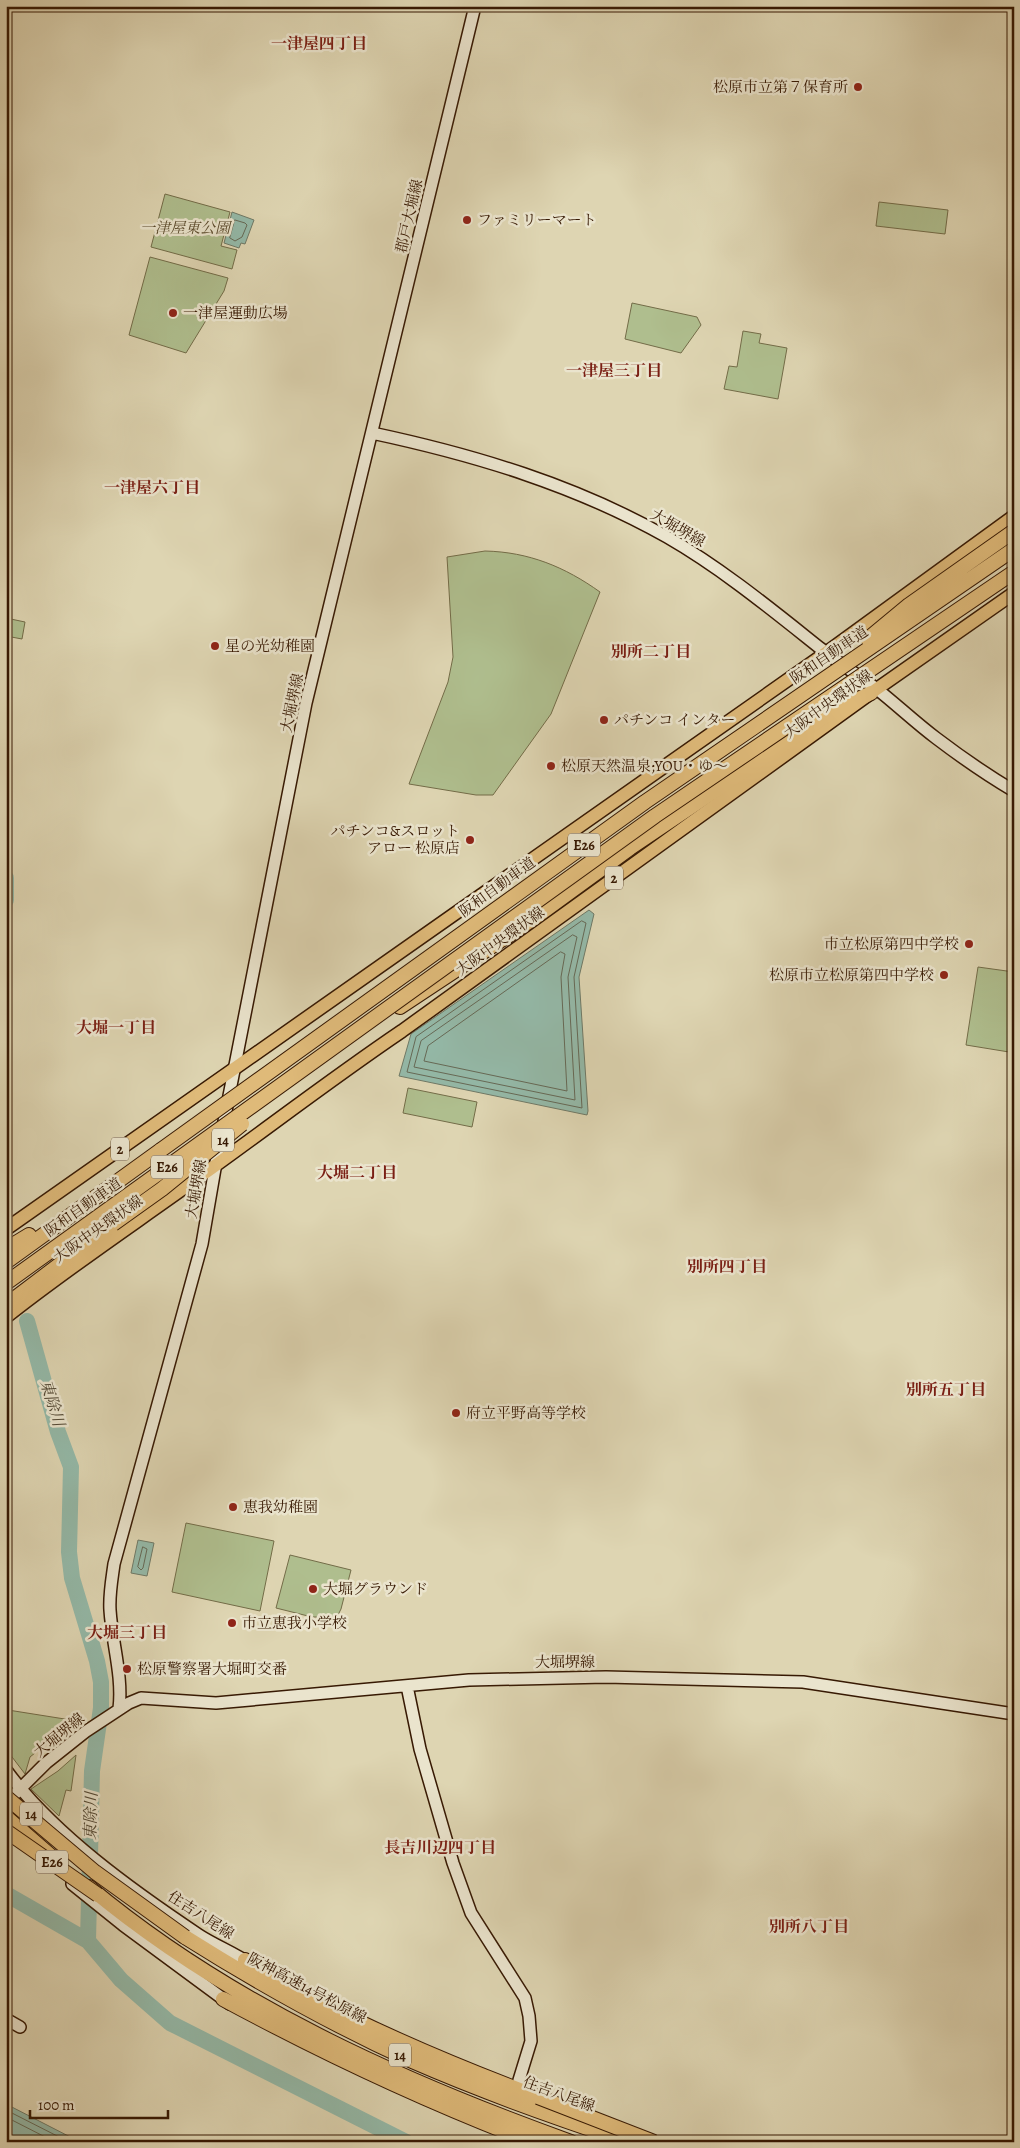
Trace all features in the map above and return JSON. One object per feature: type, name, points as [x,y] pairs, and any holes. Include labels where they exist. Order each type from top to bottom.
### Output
[{"type":"highway","points":[[816,684],[909,605],[1014,531]]},
{"type":"highway","name":"阪和自動車道","points":[[6,1262],[566,858],[1014,549]]},
{"type":"highway","name":"阪和自動車道","points":[[6,1283],[655,816],[1014,572]]},
{"type":"highway","points":[[348,1038],[391,1013],[530,921],[630,848],[833,711],[874,691]]},
{"type":"highway","name":"14","points":[[6,1305],[162,1189],[329,1051]]},
{"type":"highway","name":"E26","points":[[6,1249],[115,1177],[161,1150]]},
{"type":"highway","name":"14","points":[[6,1786],[57,1841]]},
{"type":"highway","name":"阪神高速14号松原線","points":[[6,1797],[57,1841],[131,1899],[177,1932],[286,1998],[412,2061],[540,2112],[629,2142]]},
{"type":"highway","name":"14","points":[[6,1817],[98,1895],[176,1952],[228,1985],[283,2016],[408,2077],[572,2142]]},
{"type":"highway","name":"E26","points":[[6,1831],[98,1895]]},
{"type":"highway","points":[[245,1960],[347,2016],[459,2067],[654,2142]]},
{"type":"highway","points":[[223,2000],[288,2034],[429,2100],[532,2142]]},
{"type":"main road","name":"郡戸大堀線","points":[[372,433],[475,6]]},
{"type":"main road","name":"大堀堺線","points":[[116,1711],[120,1693],[110,1610],[110,1590],[114,1564],[202,1244],[234,1068],[306,703],[372,433],[437,447],[500,465],[558,486],[609,508],[666,537],[725,575],[936,738],[1014,791]]},
{"type":"main road","name":"2","points":[[6,1228],[826,652],[1014,516]]},
{"type":"main road","name":"大阪中央環状線","points":[[6,1317],[48,1284],[216,1165],[341,1072],[410,1025],[874,691],[1014,594]]},
{"type":"main road","name":"大堀堺線","points":[[6,1803],[46,1763],[85,1732],[116,1711],[141,1698],[216,1702],[533,1677],[789,1681],[1014,1714]]},
{"type":"main road","points":[[407,1686],[420,1749],[453,1863],[471,1913],[525,1998],[530,2016],[531,2041],[518,2080]]},
{"type":"main road","name":"住吉八尾線","points":[[6,1770],[20,1789],[72,1839],[116,1876],[200,1935],[245,1960],[292,1993],[391,2043],[513,2094],[616,2131],[660,2142]]},
{"type":"main road","points":[[6,1823],[72,1884],[116,1920],[223,2000],[269,2029],[342,2067],[519,2142]]},
{"type":"main road","points":[[6,2019],[20,2027]]},
{"type":"green space","name":"一津屋東公園","points":[[165,194],[230,212],[221,246],[237,250],[232,269],[151,247]]},
{"type":"green space","points":[[879,202],[948,210],[945,234],[876,226]]},
{"type":"green space","name":"一津屋運動広場","points":[[150,257],[228,278],[224,291],[186,353],[129,335]]},
{"type":"green space","points":[[632,303],[697,317],[701,325],[681,353],[625,339]]},
{"type":"green space","points":[[743,331],[761,334],[759,343],[787,348],[778,399],[724,389],[729,366],[737,367]]},
{"type":"green space","points":[[485,551],[517,554],[546,563],[560,568],[600,592],[551,714],[493,795],[476,795],[409,784],[448,682],[453,657],[447,557]]},
{"type":"green space","points":[[6,618],[25,622],[22,639],[6,636]]},
{"type":"green space","points":[[978,967],[1014,972],[1014,1023],[1009,1052],[966,1045]]},
{"type":"green space","points":[[408,1088],[477,1102],[472,1127],[403,1113]]},
{"type":"green space","points":[[186,1523],[274,1541],[260,1611],[172,1592]]},
{"type":"green space","name":"大堀グラウンド","points":[[290,1555],[351,1570],[341,1609],[337,1617],[312,1617],[276,1608]]},
{"type":"green space","points":[[6,1711],[71,1720],[68,1733],[56,1736],[30,1757],[25,1774],[6,1749]]},
{"type":"green space","points":[[76,1755],[71,1791],[66,1790],[59,1816],[31,1789],[58,1771]]},
{"type":"water","points":[[232,212],[254,220],[245,244],[241,243],[239,248],[224,243]]},
{"type":"water","points":[[589,910],[594,914],[579,977],[587,1115],[399,1076],[411,1034]]},
{"type":"water","points":[[138,1540],[154,1543],[147,1576],[131,1573]]},
{"type":"water","points":[[6,2104],[80,2142],[6,2142]]},
{"type":"waterway","name":"東除川","points":[[6,878],[6,900]]},
{"type":"waterway","name":"東除川","points":[[27,1321],[58,1432],[71,1467],[69,1552],[72,1578],[97,1661],[101,1682],[101,1708],[92,1771],[88,1941]]},
{"type":"waterway","name":"東除川","points":[[6,1894],[88,1941],[121,1980],[170,2023],[406,2142]]},
{"type":"place","name":"松原市立第７保育所","points":[[858,87]]},
{"type":"place","name":"ファミリーマート","points":[[467,220]]},
{"type":"place","name":"一津屋運動広場","points":[[173,313]]},
{"type":"place","name":"星の光幼稚園","points":[[215,646]]},
{"type":"place","name":"パチンコ インター","points":[[604,720]]},
{"type":"place","name":"松原天然温泉;YOU・ゆ〜","points":[[551,766]]},
{"type":"place","name":"パチンコ&スロット アロー 松原店","points":[[470,840]]},
{"type":"place","name":"市立松原第四中学校","points":[[969,944]]},
{"type":"place","name":"松原市立松原第四中学校","points":[[944,975]]},
{"type":"place","name":"府立平野高等学校","points":[[456,1413]]},
{"type":"place","name":"恵我幼稚園","points":[[233,1507]]},
{"type":"place","name":"大堀グラウンド","points":[[313,1589]]},
{"type":"place","name":"市立恵我小学校","points":[[232,1623]]},
{"type":"place","name":"松原警察署大堀町交番","points":[[127,1669]]},
{"type":"district","name":"一津屋四丁目","points":[[319,44]]},
{"type":"district","name":"一津屋三丁目","points":[[614,371]]},
{"type":"district","name":"一津屋六丁目","points":[[152,488]]},
{"type":"district","name":"別所二丁目","points":[[651,652]]},
{"type":"district","name":"大堀一丁目","points":[[116,1028]]},
{"type":"district","name":"大堀二丁目","points":[[357,1173]]},
{"type":"district","name":"別所四丁目","points":[[727,1267]]},
{"type":"district","name":"別所五丁目","points":[[946,1390]]},
{"type":"district","name":"大堀三丁目","points":[[127,1633]]},
{"type":"district","name":"長吉川辺四丁目","points":[[440,1848]]},
{"type":"district","name":"別所八丁目","points":[[809,1927]]}]
